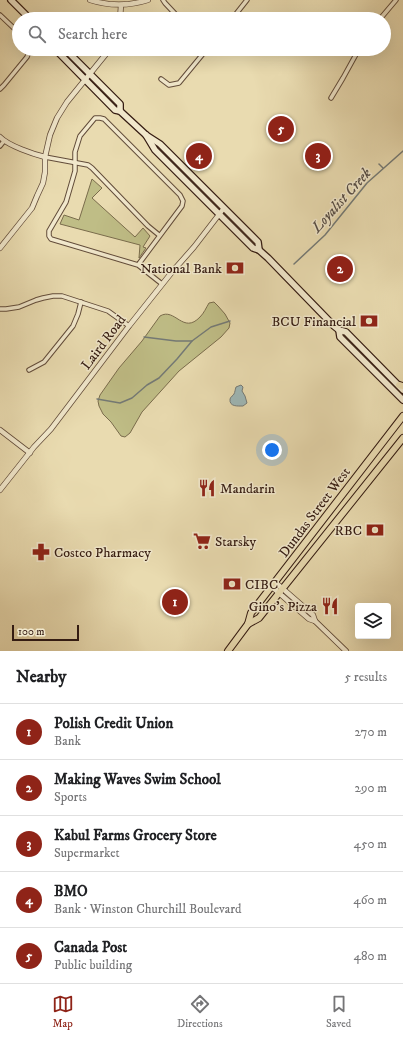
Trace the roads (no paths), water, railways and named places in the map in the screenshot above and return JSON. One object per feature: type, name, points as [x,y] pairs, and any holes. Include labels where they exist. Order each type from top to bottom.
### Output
[{"type":"main road","points":[[11,0],[23,12]]},
{"type":"main road","points":[[62,56],[115,110],[120,111],[146,135],[160,144],[258,242],[259,250]]},
{"type":"main road","points":[[71,56],[120,104],[120,111]]},
{"type":"main road","points":[[146,135],[155,150],[253,248],[259,250],[339,330],[346,332],[402,387]]},
{"type":"main road","points":[[339,330],[340,337],[403,400]]},
{"type":"main road","name":"Dundas Street West","points":[[248,624],[250,613],[403,416]]},
{"type":"main road","name":"Dundas Street West","points":[[228,651],[248,624],[259,618],[403,438]]},
{"type":"street","points":[[90,0],[104,4],[121,5],[148,0]]},
{"type":"street","points":[[163,0],[174,12]]},
{"type":"street","points":[[238,12],[247,0]]},
{"type":"street","points":[[386,12],[396,0]]},
{"type":"street","points":[[120,12],[121,5]]},
{"type":"street","points":[[0,15],[12,27]]},
{"type":"street","points":[[0,89],[27,56]]},
{"type":"street","points":[[0,248],[32,208],[42,183],[45,172],[45,156],[50,135],[57,118],[67,102],[104,56]]},
{"type":"street","points":[[161,79],[169,85],[179,84],[201,56]]},
{"type":"street","points":[[331,98],[355,56]]},
{"type":"street","points":[[138,265],[182,206],[183,201],[180,196],[104,119],[95,118],[80,136],[75,152],[74,171],[66,202],[49,232],[50,238],[65,244],[138,265],[162,284]]},
{"type":"street","points":[[0,137],[4,141],[34,154],[88,165],[159,236]]},
{"type":"street","points":[[0,146],[4,141]]},
{"type":"street","name":"Laird Road","points":[[0,490],[55,424],[162,284],[194,247],[224,208]]},
{"type":"street","points":[[0,309],[19,307],[36,300],[53,296],[62,296],[108,311],[130,326]]},
{"type":"street","points":[[29,370],[44,362],[73,326],[81,302]]},
{"type":"street","points":[[0,430],[30,453]]},
{"type":"street","points":[[274,584],[309,619],[314,621],[346,651]]},
{"type":"water","points":[[241,385],[243,387],[242,391],[247,403],[243,406],[234,406],[230,402],[230,399],[234,394],[236,387]]},
{"type":"waterway","name":"Loyalist Creek","points":[[294,264],[325,235],[367,183],[403,151]]},
{"type":"waterway","name":"Loyalist Creek","points":[[379,164],[383,168]]},
{"type":"waterway","points":[[97,399],[120,403],[132,398],[147,385],[159,378],[192,341],[211,327],[230,321]]},
{"type":"waterway","points":[[144,337],[176,341],[192,341]]},
{"type":"place","name":"Canada Post","points":[[281,129]]},
{"type":"place","name":"BMO","points":[[199,156]]},
{"type":"place","name":"Kabul Farms Grocery Store","points":[[318,156]]},
{"type":"place","name":"National Bank","points":[[235,268]]},
{"type":"place","name":"Making Waves Swim School","points":[[340,269]]},
{"type":"place","name":"BCU Financial","points":[[369,321]]},
{"type":"place","name":"Mandarin","points":[[207,488]]},
{"type":"place","name":"RBC","points":[[375,530]]},
{"type":"place","name":"Starsky","points":[[202,541]]},
{"type":"place","name":"Costco Pharmacy","points":[[41,552]]},
{"type":"place","name":"CIBC","points":[[232,584]]},
{"type":"place","name":"Polish Credit Union","points":[[175,602]]},
{"type":"place","name":"Gino's Pizza","points":[[330,606]]}]
